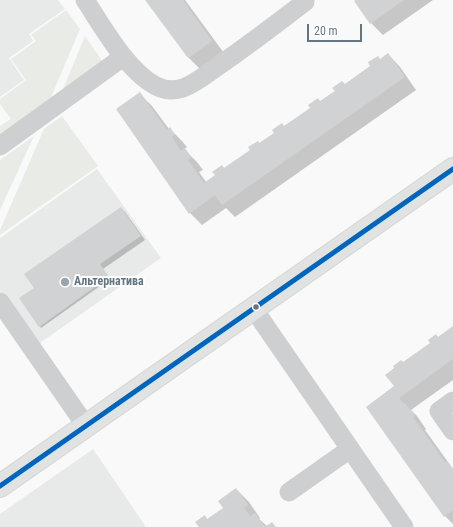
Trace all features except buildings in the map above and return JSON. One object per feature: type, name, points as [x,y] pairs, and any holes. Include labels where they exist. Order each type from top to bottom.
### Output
[{"type":"main road","points":[[0,486],[453,169]]},
{"type":"lane","points":[[85,0],[123,57],[143,76],[158,86],[177,90],[194,83],[305,2],[305,0]]},
{"type":"lane","points":[[0,146],[123,57]]},
{"type":"lane","points":[[0,302],[86,426]]},
{"type":"lane","points":[[253,308],[404,527]]},
{"type":"lane","points":[[453,401],[439,411],[453,431]]},
{"type":"lane","points":[[289,492],[350,449]]},
{"type":"shaded area","points":[[0,0],[58,0],[65,9],[29,34],[33,41],[9,58],[24,80],[0,97]]},
{"type":"shaded area","points":[[66,10],[80,29],[46,109],[0,141],[0,126],[11,119],[0,104],[0,99],[26,80],[11,59],[36,41],[31,35]]},
{"type":"shaded area","points":[[85,36],[105,65],[59,99]]},
{"type":"shaded area","points":[[62,116],[98,166],[0,235],[0,230],[44,129]]},
{"type":"shaded area","points":[[34,136],[0,210],[0,160]]},
{"type":"shaded area","points":[[97,169],[161,258],[37,345],[0,291],[0,238]]},
{"type":"shaded area","points":[[93,449],[146,527],[0,527],[0,514]]},
{"type":"transit line","points":[[0,486],[453,169]]},
{"type":"place","name":"Альтернатива","points":[[65,282]]}]
